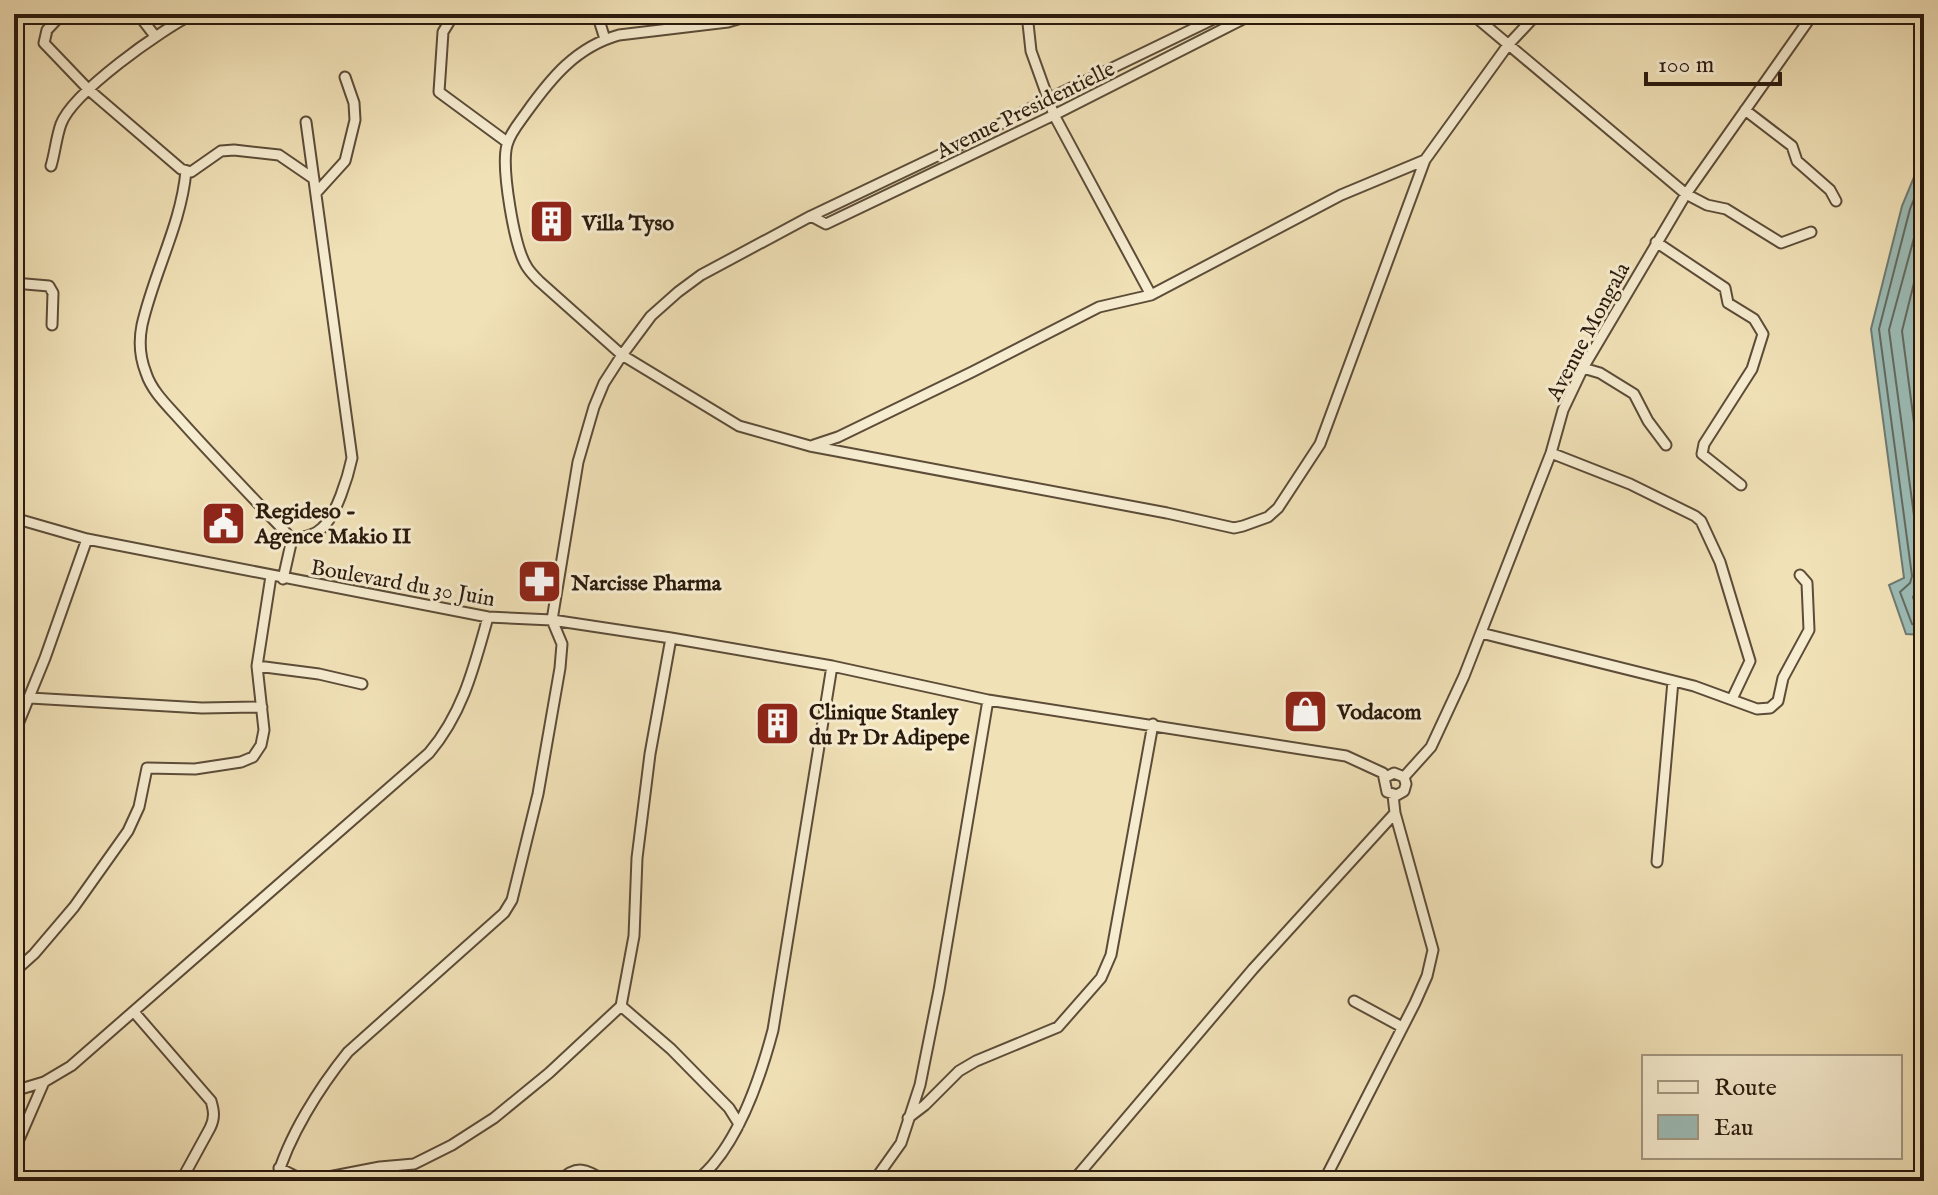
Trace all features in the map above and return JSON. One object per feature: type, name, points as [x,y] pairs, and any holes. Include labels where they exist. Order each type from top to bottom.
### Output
[{"type":"street","points":[[61,14],[47,30],[44,43],[89,90],[186,171],[191,172],[221,151],[234,150],[279,155],[314,179]]},
{"type":"street","points":[[138,14],[155,36]]},
{"type":"street","points":[[51,166],[61,123],[72,106],[155,36],[193,14]]},
{"type":"street","points":[[454,14],[443,32],[439,92],[507,142]]},
{"type":"street","points":[[597,14],[605,39]]},
{"type":"street","points":[[755,14],[728,22],[605,39],[553,75],[507,142],[505,155],[510,207],[527,268],[622,355],[739,426],[810,446],[1234,528],[1268,517],[1278,508],[1320,444],[1425,160],[1508,45],[1537,14]]},
{"type":"street","points":[[1027,14],[1031,51],[1054,115],[1151,295]]},
{"type":"street","name":"Avenue Presidentielle","points":[[552,620],[584,434],[604,383],[651,316],[701,275],[811,216],[1224,14]]},
{"type":"street","name":"Avenue Presidentielle","points":[[811,216],[826,224],[962,161],[1253,14]]},
{"type":"street","points":[[1472,14],[1686,194],[1707,205],[1726,209],[1781,243],[1811,232]]},
{"type":"street","name":"Avenue Mongala","points":[[1393,795],[1404,791],[1404,777],[1431,747],[1441,728],[1551,453],[1563,410],[1583,368],[1686,194],[1813,14]]},
{"type":"street","points":[[316,193],[343,165],[355,120],[354,103],[345,77]]},
{"type":"street","points":[[1745,110],[1792,146],[1797,161],[1830,190],[1836,201]]},
{"type":"street","points":[[292,539],[314,534],[330,520],[352,458],[306,122]]},
{"type":"street","points":[[958,146],[962,161]]},
{"type":"street","points":[[810,446],[851,431],[1099,307],[1151,295],[1341,195],[1425,160]]},
{"type":"street","points":[[186,171],[184,197],[177,223],[156,272],[141,329],[140,352],[146,374],[156,393],[202,445],[292,539]]},
{"type":"street","points":[[1656,242],[1725,288],[1728,303],[1754,319],[1763,334],[1752,369],[1704,444],[1702,454],[1741,485]]},
{"type":"street","points":[[14,283],[49,286],[53,293],[52,325]]},
{"type":"street","points":[[1583,368],[1600,373],[1634,394],[1648,421],[1666,445]]},
{"type":"street","points":[[1551,453],[1630,484],[1701,521],[1720,562],[1750,661],[1732,699]]},
{"type":"street","name":"Boulevard du 30 Juin","points":[[14,518],[87,539],[283,579],[488,617],[552,620],[671,638],[832,666],[988,700],[1346,756],[1386,777],[1394,773],[1404,777]]},
{"type":"street","points":[[14,734],[87,539]]},
{"type":"street","points":[[283,579],[292,539]]},
{"type":"street","points":[[1481,633],[1673,681],[1757,709],[1770,708],[1778,701],[1783,678],[1809,630],[1807,583],[1800,575]]},
{"type":"street","points":[[14,972],[34,954],[74,907],[128,831],[139,807],[147,768],[195,769],[241,762],[253,757],[261,745],[264,730],[257,666],[271,576]]},
{"type":"street","points":[[14,1091],[44,1082],[71,1066],[429,753],[457,714],[467,691],[488,617]]},
{"type":"street","points":[[276,1181],[279,1168],[319,1092],[348,1052],[504,913],[512,900],[538,794],[560,668],[562,644],[552,620]]},
{"type":"street","points":[[279,1168],[303,1180],[313,1180],[414,1164],[452,1145],[494,1118],[549,1073],[621,1006],[634,936],[637,858],[650,754],[671,638]]},
{"type":"street","points":[[257,666],[319,674],[362,684]]},
{"type":"street","points":[[696,1181],[717,1159],[739,1124],[764,1064],[773,1030],[832,666]]},
{"type":"street","points":[[1657,862],[1673,681]]},
{"type":"street","points":[[30,698],[202,708],[262,707]]},
{"type":"street","points":[[874,1181],[901,1143],[920,1085],[988,700]]},
{"type":"street","points":[[908,1118],[967,1066],[1058,1027],[1101,978],[1111,955],[1153,724]]},
{"type":"street","points":[[1324,1181],[1427,976],[1433,950],[1395,813],[1393,795],[1385,788],[1383,773]]},
{"type":"street","points":[[1073,1181],[1245,979],[1395,813]]},
{"type":"street","points":[[1354,1001],[1402,1027]]},
{"type":"street","points":[[621,1006],[681,1059],[729,1108],[739,1124]]},
{"type":"street","points":[[134,1012],[211,1101],[214,1109],[210,1128],[181,1181]]},
{"type":"street","points":[[14,1151],[44,1082]]},
{"type":"street","points":[[560,1181],[569,1171],[581,1169],[605,1181]]},
{"type":"water","points":[[1924,153],[1924,635],[1906,634],[1889,585],[1904,578],[1871,329],[1902,206]]},
{"type":"place","name":"Villa Tyso","points":[[551,222]]},
{"type":"place","name":"Regideso - Agence Makio II","points":[[224,523]]},
{"type":"place","name":"Narcisse Pharma","points":[[540,582]]},
{"type":"place","name":"Vodacom","points":[[1306,711]]},
{"type":"place","name":"Clinique Stanley du Pr Dr Adipepe","points":[[778,724]]}]
